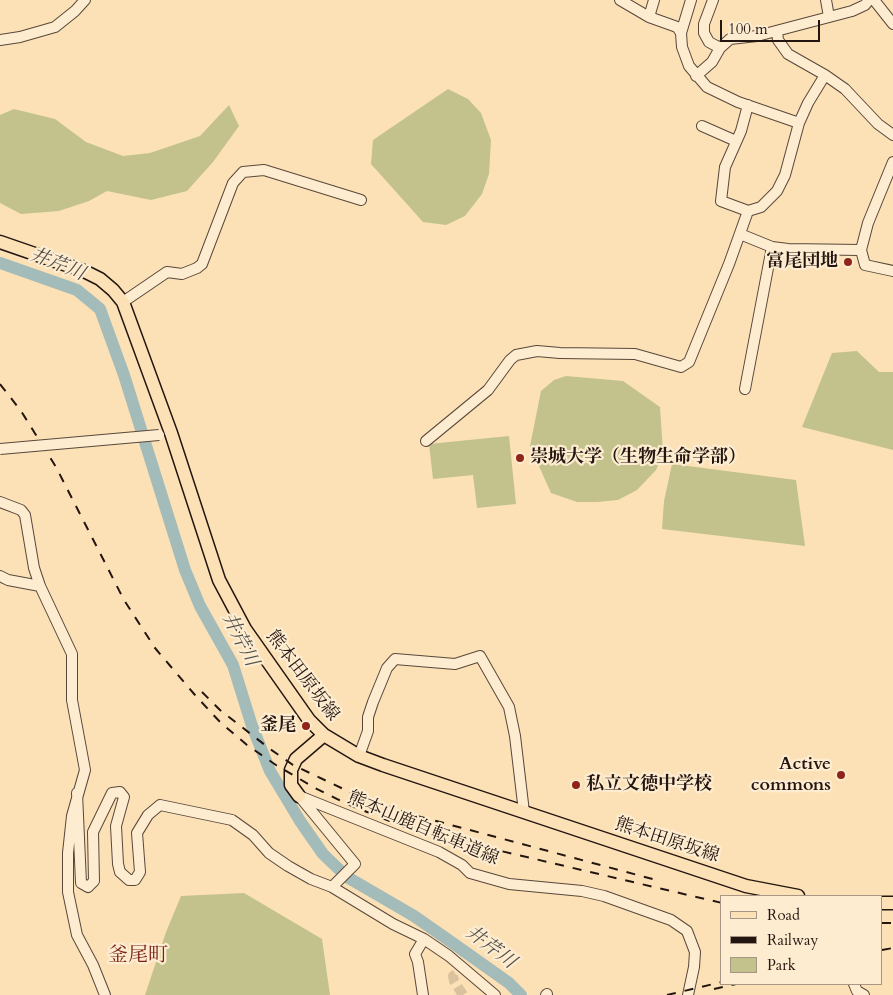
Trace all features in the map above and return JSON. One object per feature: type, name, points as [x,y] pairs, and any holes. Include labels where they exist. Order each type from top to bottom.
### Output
[{"type":"main road","name":"熊本田原坂線","points":[[0,242],[84,271],[100,279],[123,302],[165,434],[219,580],[245,629],[309,720],[324,735],[359,756],[746,886],[793,895]]},
{"type":"main road","points":[[299,796],[291,784],[291,770],[296,759],[324,735]]},
{"type":"street","points":[[0,40],[20,37],[55,27],[85,0]]},
{"type":"street","points":[[620,0],[649,17],[677,27],[681,33],[689,66],[707,88],[738,102],[799,123]]},
{"type":"street","points":[[649,17],[654,0]]},
{"type":"street","points":[[681,33],[691,0]]},
{"type":"street","points":[[713,0],[704,24],[704,33],[709,42],[720,48]]},
{"type":"street","points":[[826,0],[828,16]]},
{"type":"street","points":[[696,76],[712,62],[720,48],[730,39],[757,36],[852,11],[865,5],[869,0]]},
{"type":"street","points":[[874,0],[893,24]]},
{"type":"street","points":[[777,31],[778,40],[788,54],[845,89],[878,124],[893,135]]},
{"type":"street","points":[[748,105],[726,167],[721,201],[748,211],[761,207],[777,191],[785,175],[799,123],[824,75]]},
{"type":"street","points":[[702,126],[736,141]]},
{"type":"street","points":[[893,162],[868,223],[861,250],[865,265],[893,271]]},
{"type":"street","points":[[123,302],[167,272],[182,274],[202,264],[233,183],[243,172],[264,170],[361,200]]},
{"type":"street","points":[[426,441],[488,390],[510,360],[516,355],[537,351],[634,354],[681,367],[689,362],[720,287],[748,211]]},
{"type":"street","points":[[740,234],[772,247],[861,250]]},
{"type":"street","points":[[745,389],[772,247]]},
{"type":"street","points":[[0,449],[165,434]]},
{"type":"street","points":[[0,502],[20,510],[25,515],[34,568],[40,586],[72,654],[72,700],[85,770],[72,816],[68,853],[68,892],[77,935],[93,965],[105,995]]},
{"type":"street","points":[[0,576],[40,586]]},
{"type":"street","points":[[359,756],[368,731],[368,717],[372,702],[387,668],[395,659],[455,664],[480,656],[509,707],[515,736],[524,812]]},
{"type":"street","points":[[77,793],[81,883],[88,887],[94,881],[93,832],[112,793],[120,792],[124,797],[116,826],[118,864],[120,872],[129,880],[135,880],[140,872],[137,833],[148,815],[160,805],[232,820],[253,835],[269,853],[288,866],[311,879],[332,887],[394,924],[424,939],[448,956],[495,995]]},
{"type":"street","points":[[299,796],[355,864],[332,887]]},
{"type":"street","name":"熊本山鹿自転車道線","points":[[299,796],[439,852],[462,865],[470,872],[509,884],[582,891],[604,896],[671,920],[687,931],[696,952],[688,995]]},
{"type":"street","points":[[423,995],[415,954],[424,939]]},
{"type":"green space","points":[[448,89],[468,99],[481,113],[491,140],[489,174],[482,194],[465,216],[446,225],[423,222],[371,164],[373,140]]},
{"type":"green space","points":[[229,105],[239,126],[213,162],[187,191],[151,200],[107,191],[89,201],[59,211],[21,214],[0,203],[0,115],[14,109],[55,119],[86,142],[123,156],[150,153],[200,136]]},
{"type":"green space","points":[[857,351],[879,372],[893,372],[893,450],[802,427],[832,353]]},
{"type":"green space","points":[[566,376],[623,381],[660,407],[663,452],[656,470],[637,490],[618,500],[577,502],[551,493],[530,446],[541,391],[554,380]]},
{"type":"green space","points":[[509,436],[516,504],[477,508],[473,475],[433,479],[429,444]]},
{"type":"green space","points":[[672,464],[796,480],[805,546],[662,529],[664,501]]},
{"type":"green space","points":[[244,893],[322,939],[330,995],[145,995],[166,932],[181,896]]},
{"type":"waterway","name":"井芹川","points":[[0,263],[77,290],[100,309],[124,375],[185,570],[200,606],[233,665],[252,726],[270,771],[300,821],[323,854],[347,877],[414,916],[509,983],[521,995]]},
{"type":"tunnel","points":[[463,995],[453,976],[464,968]]},
{"type":"railway","points":[[0,384],[21,411],[56,467],[124,600],[155,648],[220,722],[247,745],[315,788],[347,804],[402,826],[720,903]]},
{"type":"railway","points":[[202,692],[220,710],[293,765],[354,794],[410,814],[660,881]]},
{"type":"railway","points":[[883,923],[893,923]]},
{"type":"railway","points":[[883,950],[893,948]]},
{"type":"railway","points":[[667,995],[720,982]]},
{"type":"railway","points":[[714,989],[732,985]]},
{"type":"place","name":"富尾団地","points":[[848,262]]},
{"type":"place","name":"崇城大学（生物生命学部）","points":[[520,458]]},
{"type":"place","name":"釜尾","points":[[306,726]]},
{"type":"place","name":"Active commons","points":[[841,775]]},
{"type":"place","name":"私立文徳中学校","points":[[576,785]]},
{"type":"district","name":"釜尾町","points":[[138,956]]}]
